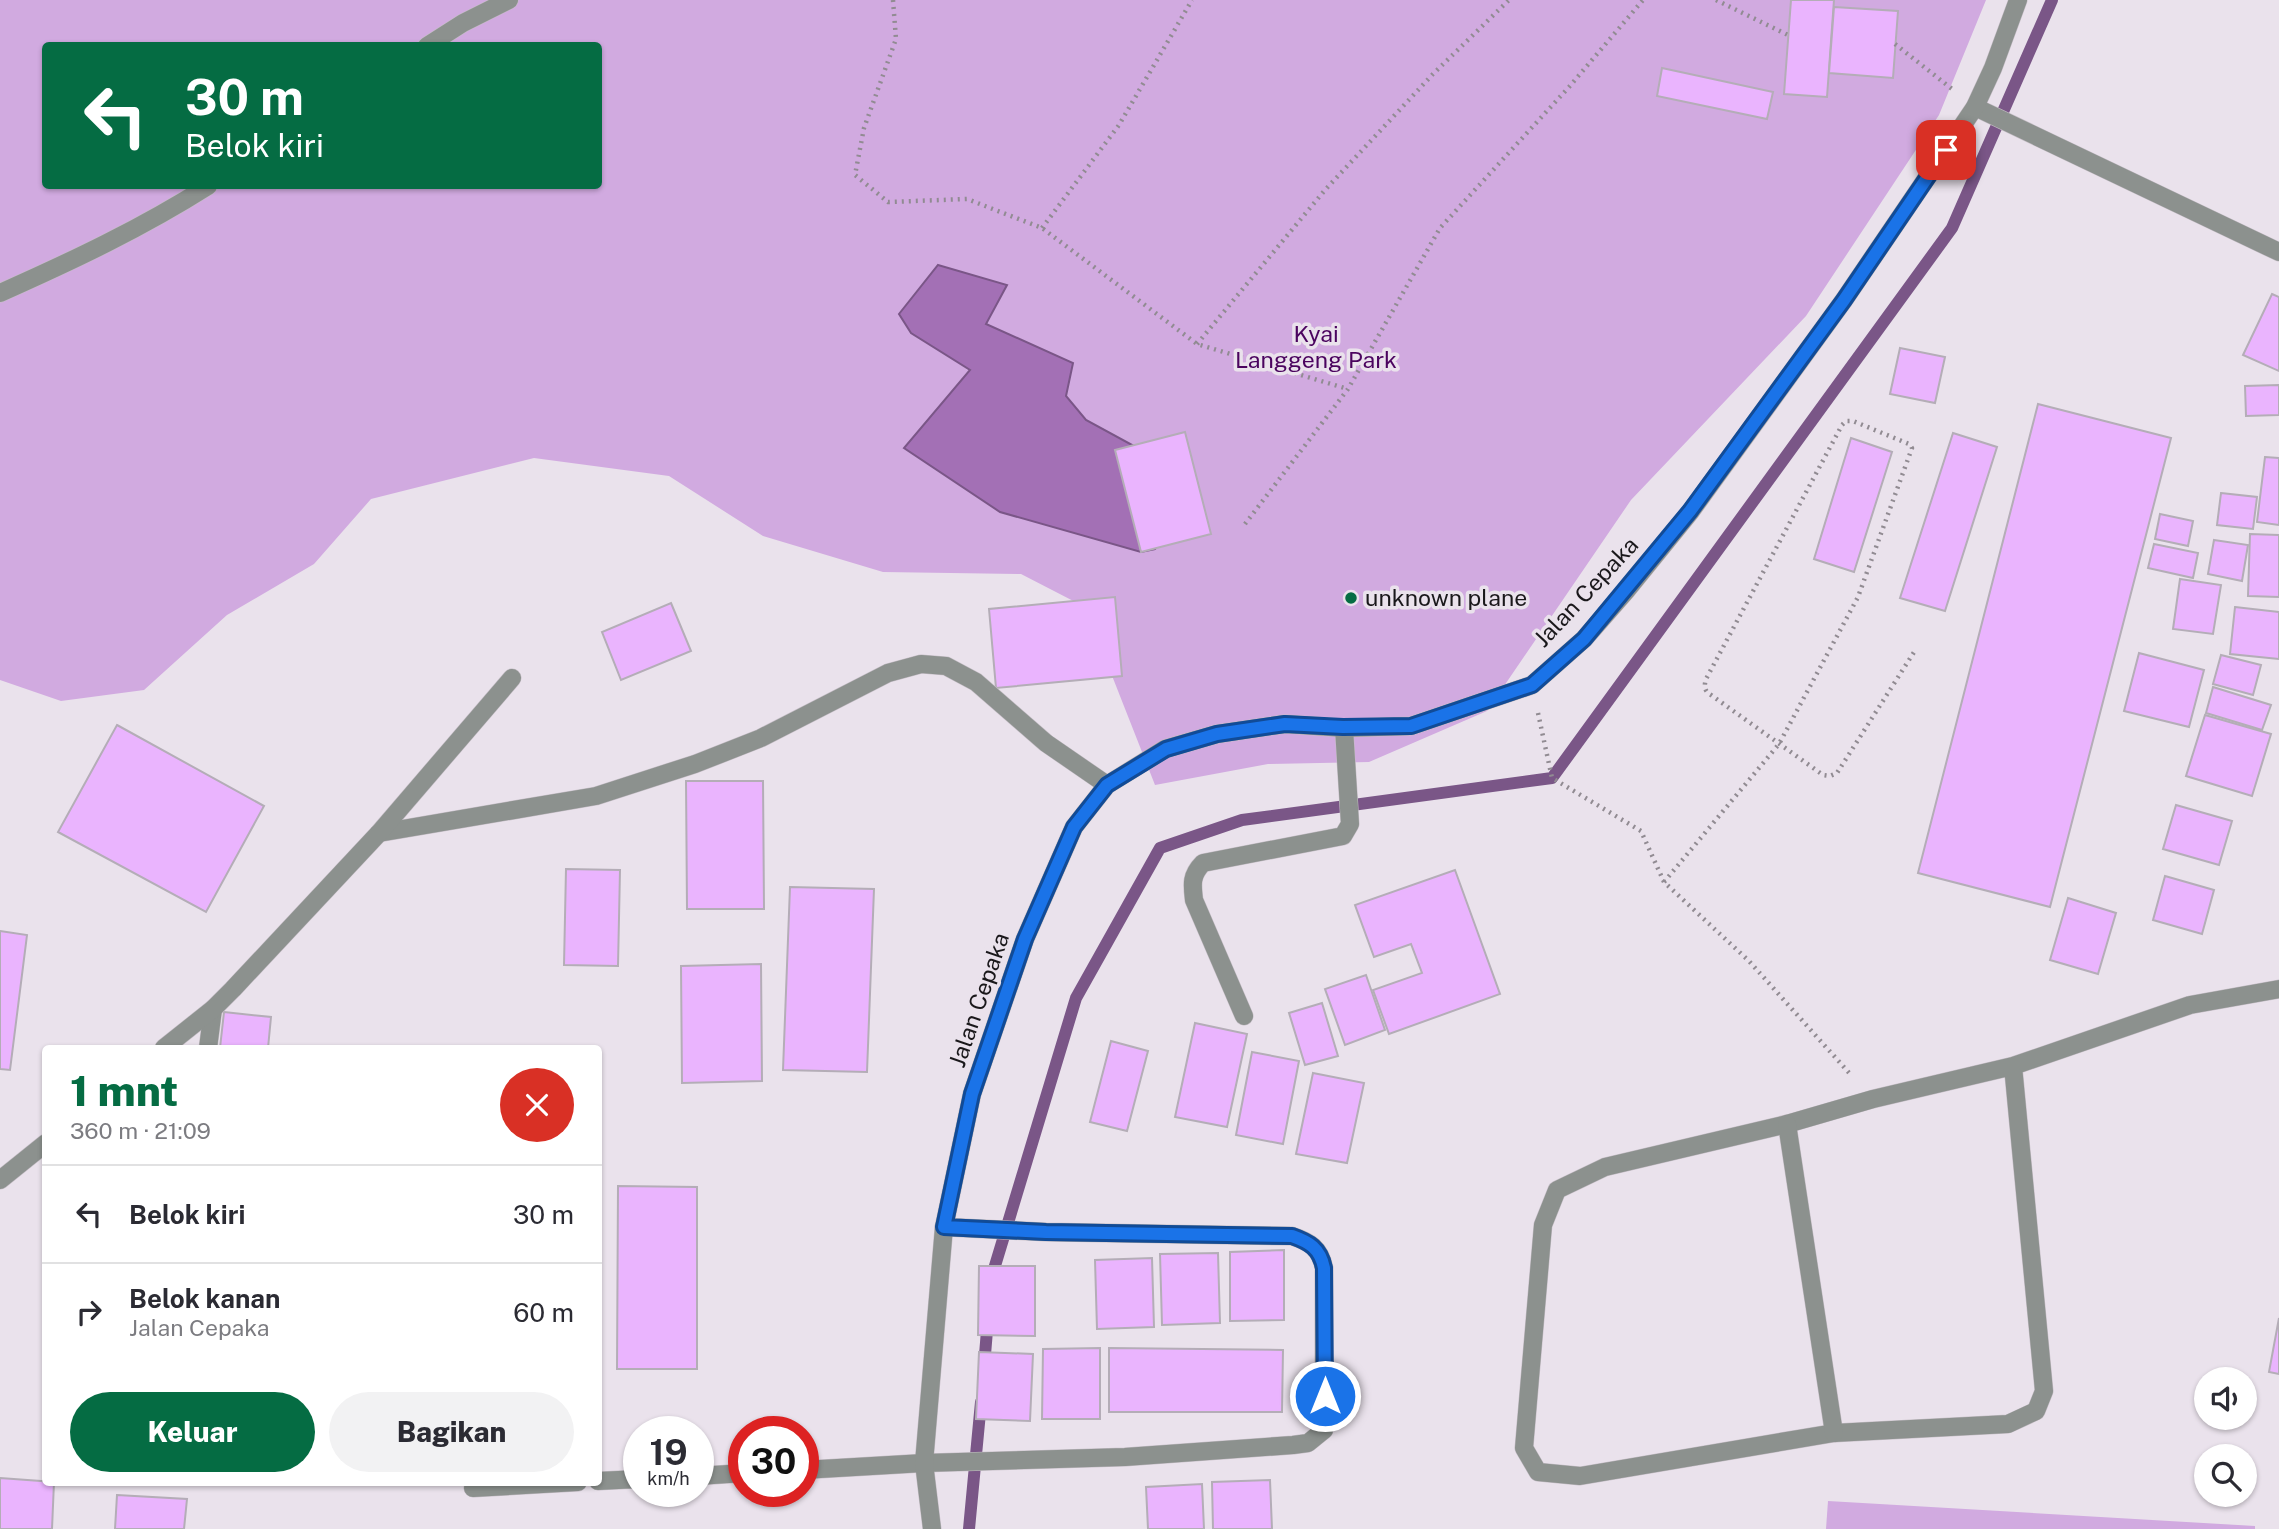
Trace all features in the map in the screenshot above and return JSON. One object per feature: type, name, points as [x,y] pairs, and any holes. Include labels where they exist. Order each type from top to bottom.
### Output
[{"type":"street","points":[[433,42],[463,23],[509,0]]},
{"type":"street","name":"Jalan Cepaka","points":[[932,1529],[924,1463],[944,1227],[972,1094],[1025,939],[1074,827],[1107,785],[1166,749],[1217,734],[1285,724],[1411,726],[1532,685],[1584,639],[1690,511],[1844,300],[1975,107],[1993,68],[2018,0]]},
{"type":"street","points":[[1975,107],[2279,252]]},
{"type":"street","points":[[0,293],[71,262],[203,189]]},
{"type":"street","points":[[379,833],[596,796],[695,764],[761,738],[888,673],[922,664],[946,666],[976,682],[1046,743],[1107,785]]},
{"type":"street","points":[[168,1045],[213,1009],[379,833],[512,678]]},
{"type":"street","points":[[1244,1016],[1194,900],[1192,884],[1195,872],[1203,863],[1343,836],[1350,824],[1343,727]]},
{"type":"street","points":[[2012,1066],[2044,1391],[2036,1412],[2008,1424],[1834,1433],[1580,1476],[1538,1472],[1524,1448],[1543,1225],[1557,1190],[1605,1167],[1787,1124],[1873,1099],[2012,1066],[2190,1005],[2279,989]]},
{"type":"street","points":[[208,1045],[213,1009]]},
{"type":"street","points":[[1787,1124],[1834,1433]]},
{"type":"street","points":[[0,1180],[42,1146]]},
{"type":"street","points":[[819,1469],[1125,1457],[1293,1445],[1308,1443],[1324,1430],[1324,1268],[1322,1256],[1307,1242],[1292,1236],[1046,1232],[944,1227]]},
{"type":"street","points":[[602,1481],[623,1480]]},
{"type":"street","points":[[473,1488],[508,1486]]},
{"type":"path","points":[[893,0],[896,39],[864,128],[855,175],[888,202],[967,199],[1042,228],[1197,344],[1348,389]]},
{"type":"path","points":[[1042,228],[1119,125],[1192,0]]},
{"type":"path","points":[[1197,344],[1325,190],[1433,74],[1509,0]]},
{"type":"path","points":[[1245,524],[1348,389],[1440,228],[1569,87],[1643,0]]},
{"type":"path","points":[[1716,0],[1788,35]]},
{"type":"path","points":[[1895,44],[1975,107]]},
{"type":"path","points":[[1664,882],[1779,744],[1858,597],[1912,449],[1909,444],[1853,421],[1846,421],[1704,686],[1707,692],[1779,744],[1824,775],[1830,776],[1837,773],[1916,649]]},
{"type":"path","points":[[1532,685],[1552,778],[1641,831],[1664,882],[1749,961],[1873,1099]]},
{"type":"green space","name":"Kyai Langgeng Park","points":[[0,0],[1986,0],[1939,115],[1806,316],[1631,500],[1487,711],[1369,762],[1268,764],[1155,785],[1085,607],[1021,574],[883,572],[763,536],[669,476],[534,458],[371,499],[314,564],[227,615],[144,690],[61,701],[0,680]]},
{"type":"green space","points":[[1828,1501],[2255,1526],[2255,1529],[1826,1529]]},
{"type":"shaded area","points":[[938,265],[1007,285],[986,324],[1073,363],[1066,396],[1086,420],[1156,458],[1175,525],[1155,549],[1141,552],[1000,512],[904,448],[970,370],[911,333],[899,314]]},
{"type":"building","points":[[1791,0],[1834,0],[1827,97],[1784,94]]},
{"type":"building","points":[[1834,7],[1898,11],[1893,78],[1829,73]]},
{"type":"building","points":[[1662,68],[1773,92],[1767,119],[1657,96]]},
{"type":"building","points":[[2272,294],[2279,297],[2279,371],[2243,355]]},
{"type":"building","points":[[1900,348],[1945,357],[1935,403],[1890,394]]},
{"type":"building","points":[[2279,385],[2279,415],[2246,416],[2245,386]]},
{"type":"building","points":[[2038,404],[2171,438],[2050,907],[1918,873]]},
{"type":"building","points":[[1185,432],[1211,534],[1141,552],[1115,450]]},
{"type":"building","points":[[1953,433],[1997,447],[1945,611],[1900,598]]},
{"type":"building","points":[[1851,438],[1892,452],[1854,572],[1814,559]]},
{"type":"building","points":[[2265,457],[2279,458],[2279,525],[2257,522]]},
{"type":"building","points":[[2221,493],[2257,497],[2253,529],[2217,525]]},
{"type":"building","points":[[2160,514],[2193,521],[2188,546],[2155,539]]},
{"type":"building","points":[[2250,534],[2279,535],[2279,597],[2248,596]]},
{"type":"building","points":[[2214,540],[2248,545],[2242,581],[2208,574]]},
{"type":"building","points":[[2154,544],[2198,553],[2193,578],[2148,568]]},
{"type":"building","points":[[2180,579],[2221,585],[2213,634],[2173,629]]},
{"type":"building","points":[[1115,597],[1122,676],[996,688],[989,609]]},
{"type":"building","points":[[671,603],[691,651],[621,680],[602,632]]},
{"type":"building","points":[[2235,607],[2279,612],[2279,659],[2230,654]]},
{"type":"building","points":[[2139,653],[2204,670],[2189,727],[2124,711]]},
{"type":"building","points":[[2221,655],[2261,665],[2253,695],[2213,684]]},
{"type":"building","points":[[2213,687],[2271,705],[2262,730],[2206,713]]},
{"type":"building","points":[[2205,715],[2271,734],[2252,796],[2186,776]]},
{"type":"building","points":[[117,725],[264,806],[206,912],[58,832]]},
{"type":"building","points":[[686,781],[763,781],[764,909],[687,909]]},
{"type":"building","points":[[2176,805],[2232,821],[2219,865],[2163,849]]},
{"type":"building","points":[[566,869],[620,870],[618,966],[564,965]]},
{"type":"building","points":[[1455,870],[1500,994],[1389,1034],[1373,990],[1422,973],[1411,944],[1374,957],[1355,905]]},
{"type":"building","points":[[2165,876],[2214,890],[2202,934],[2153,920]]},
{"type":"building","points":[[790,887],[874,889],[867,1072],[783,1070]]},
{"type":"building","points":[[2068,898],[2116,913],[2098,974],[2050,960]]},
{"type":"building","points":[[0,931],[27,935],[10,1070],[0,1069]]},
{"type":"building","points":[[761,964],[762,1081],[682,1083],[681,966]]},
{"type":"building","points":[[1366,975],[1385,1030],[1345,1045],[1325,989]]},
{"type":"building","points":[[1322,1003],[1338,1056],[1305,1065],[1289,1013]]},
{"type":"building","points":[[224,1012],[271,1017],[268,1045],[220,1045]]},
{"type":"building","points":[[1195,1023],[1247,1034],[1227,1127],[1175,1117]]},
{"type":"building","points":[[1111,1041],[1148,1051],[1127,1131],[1090,1122]]},
{"type":"building","points":[[1252,1052],[1299,1061],[1283,1144],[1236,1135]]},
{"type":"building","points":[[1313,1073],[1364,1083],[1347,1163],[1296,1154]]},
{"type":"building","points":[[618,1186],[697,1187],[697,1369],[617,1369]]},
{"type":"building","points":[[1284,1250],[1284,1320],[1230,1321],[1230,1252]]},
{"type":"building","points":[[1218,1253],[1220,1323],[1162,1325],[1160,1254]]},
{"type":"building","points":[[1152,1258],[1154,1327],[1097,1329],[1095,1260]]},
{"type":"building","points":[[979,1266],[1035,1266],[1035,1336],[978,1335]]},
{"type":"building","points":[[2279,1318],[2279,1374],[2269,1372]]},
{"type":"building","points":[[1100,1348],[1100,1419],[1042,1419],[1043,1349]]},
{"type":"building","points":[[1109,1348],[1283,1350],[1282,1412],[1109,1412]]},
{"type":"building","points":[[979,1352],[1033,1354],[1030,1421],[976,1419]]},
{"type":"building","points":[[0,1478],[42,1481],[42,1486],[54,1486],[52,1529],[0,1529]]},
{"type":"building","points":[[1270,1480],[1272,1529],[1213,1529],[1212,1482]]},
{"type":"building","points":[[1202,1484],[1204,1529],[1148,1529],[1146,1487]]},
{"type":"building","points":[[117,1495],[187,1499],[184,1529],[115,1529]]},
{"type":"waterway","points":[[991,1279],[1076,998],[1160,848],[1242,820],[1552,778],[1952,228],[2052,0]]},
{"type":"waterway","points":[[984,1367],[988,1318]]},
{"type":"waterway","points":[[969,1529],[981,1402]]},
{"type":"place","name":"unknown plane","points":[[1351,598]]},
{"type":"route","points":[[1325,1396],[1324,1268],[1322,1256],[1307,1242],[1292,1236],[1046,1232],[944,1227],[972,1094],[1025,939],[1074,827],[1107,785],[1166,749],[1217,734],[1285,724],[1411,726],[1532,685],[1584,639],[1690,511],[1844,300],[1946,150]]}]
